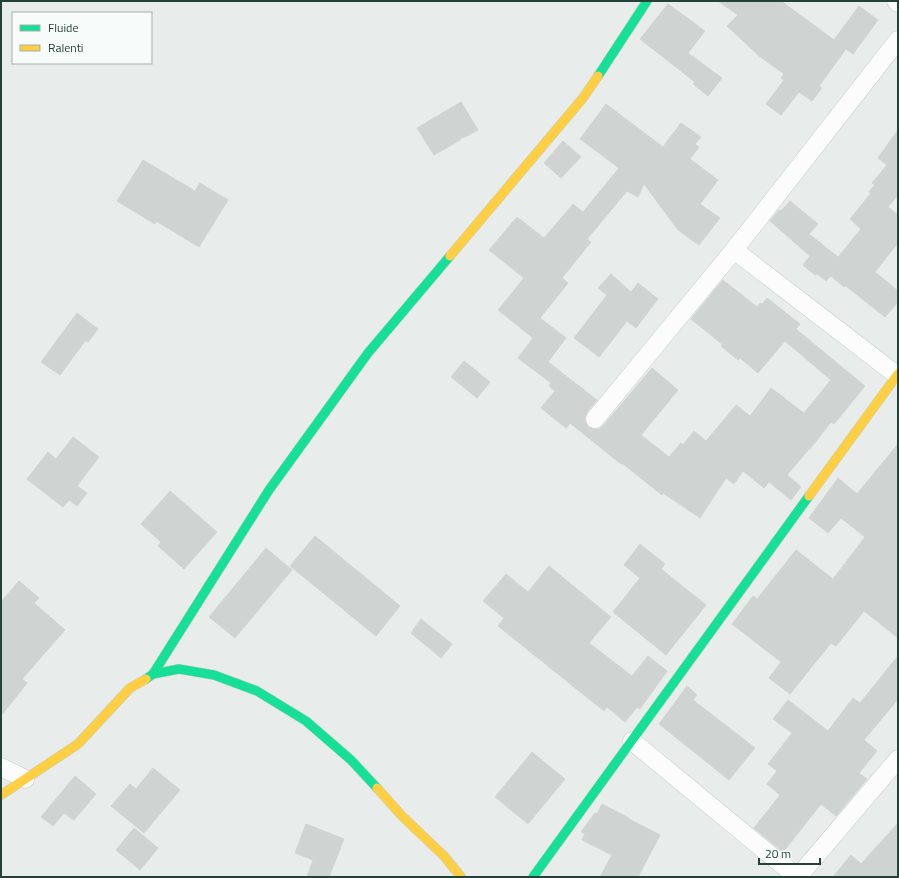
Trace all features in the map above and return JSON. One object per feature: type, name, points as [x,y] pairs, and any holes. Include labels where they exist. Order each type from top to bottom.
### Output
[{"type":"street","points":[[153,674],[269,490],[368,353],[583,98],[647,1]]},
{"type":"street","points":[[595,419],[734,250],[898,40]]},
{"type":"street","points":[[532,877],[898,375],[734,250]]},
{"type":"street","points":[[1,795],[78,744],[130,688],[153,674],[179,669],[214,675],[257,691],[306,721],[351,760],[402,816],[444,856],[461,877]]},
{"type":"street","points":[[632,741],[797,877],[898,759]]},
{"type":"street","points":[[1,767],[25,779]]},
{"type":"building","points":[[718,1],[781,1],[834,40],[859,6],[878,20],[853,54],[846,49],[819,86],[822,88],[812,101],[799,92],[781,115],[766,104],[784,80],[781,78],[784,74],[759,56],[727,26],[738,15]]},
{"type":"building","points":[[668,4],[705,31],[688,53],[722,78],[708,96],[693,84],[695,82],[640,39]]},
{"type":"building","points":[[461,102],[478,130],[463,138],[462,137],[460,140],[434,155],[417,128]]},
{"type":"building","points":[[606,104],[663,147],[681,123],[701,137],[695,144],[699,147],[690,159],[718,180],[700,204],[720,218],[699,245],[678,230],[644,184],[638,197],[627,191],[587,239],[591,242],[562,278],[568,283],[540,318],[566,338],[548,362],[597,400],[587,412],[585,418],[585,422],[588,427],[594,429],[599,429],[603,426],[652,368],[678,390],[641,435],[669,457],[681,443],[683,445],[694,431],[706,441],[736,405],[750,416],[771,388],[804,413],[831,380],[785,341],[758,373],[740,358],[738,360],[721,346],[723,345],[691,319],[723,280],[757,307],[767,298],[800,324],[796,329],[865,386],[834,424],[831,422],[787,475],[801,487],[791,500],[769,482],[764,488],[743,471],[734,484],[726,478],[700,518],[663,493],[662,495],[570,423],[566,428],[541,408],[555,391],[549,386],[551,383],[518,358],[533,338],[498,310],[524,278],[489,250],[517,217],[544,238],[573,204],[583,212],[619,168],[580,139]]},
{"type":"building","points":[[898,130],[898,195],[888,207],[898,215],[898,243],[875,272],[898,291],[898,302],[885,317],[831,276],[826,281],[817,274],[815,275],[803,265],[810,256],[770,221],[779,210],[781,211],[790,201],[818,224],[809,234],[838,257],[861,229],[850,219],[871,193],[869,192],[875,185],[872,183],[887,165],[878,158]]},
{"type":"building","points":[[563,141],[581,157],[561,178],[544,163]]},
{"type":"building","points":[[143,160],[195,191],[200,183],[228,200],[199,247],[156,221],[155,224],[117,201]]},
{"type":"building","points":[[611,274],[631,292],[638,283],[658,299],[636,328],[627,321],[599,357],[574,338],[607,295],[598,288]]},
{"type":"building","points":[[77,313],[98,329],[88,342],[85,341],[60,375],[41,362]]},
{"type":"building","points":[[464,361],[490,382],[477,398],[451,377]]},
{"type":"building","points":[[73,437],[99,457],[77,486],[87,493],[77,506],[69,500],[63,507],[27,479],[48,452],[56,459]]},
{"type":"building","points":[[898,444],[898,638],[864,611],[836,646],[831,643],[790,694],[769,678],[781,662],[732,624],[753,596],[757,599],[796,550],[833,579],[865,537],[841,518],[828,533],[809,518],[838,478],[857,494]]},
{"type":"building","points":[[170,491],[217,532],[184,569],[158,546],[161,542],[141,524]]},
{"type":"building","points":[[315,536],[400,606],[376,636],[290,566]]},
{"type":"building","points":[[640,544],[665,564],[661,569],[706,605],[666,655],[613,612],[640,578],[624,565]]},
{"type":"building","points":[[266,548],[292,570],[235,638],[209,617]]},
{"type":"building","points":[[549,566],[611,617],[589,643],[632,676],[648,656],[667,671],[640,709],[637,707],[625,722],[607,707],[604,711],[498,626],[504,618],[483,601],[506,574],[528,592]]},
{"type":"building","points":[[19,581],[39,598],[34,603],[65,630],[22,679],[27,683],[1,716],[1,602]]},
{"type":"building","points":[[421,619],[452,644],[441,658],[411,633]]},
{"type":"building","points":[[898,656],[898,699],[864,740],[877,751],[859,773],[867,779],[836,816],[821,804],[783,852],[754,828],[780,795],[767,784],[777,771],[768,764],[792,733],[773,719],[788,700],[828,731],[853,698],[860,703]]},
{"type":"building","points":[[687,686],[697,695],[693,700],[755,748],[729,780],[659,724]]},
{"type":"building","points":[[532,752],[565,779],[528,824],[495,797]]},
{"type":"building","points":[[153,768],[180,790],[144,833],[111,806],[130,784],[136,789]]},
{"type":"building","points":[[75,776],[96,794],[74,820],[64,813],[53,826],[41,817]]},
{"type":"building","points":[[602,804],[660,835],[638,877],[600,877],[612,855],[582,840],[585,834],[581,832],[595,813],[597,814]]},
{"type":"building","points":[[898,823],[898,877],[833,877],[851,855],[861,864]]},
{"type":"building","points":[[306,824],[344,839],[329,877],[307,877],[313,860],[295,853]]},
{"type":"building","points":[[134,828],[158,848],[140,870],[116,850]]},
{"type":"traffic: fast","points":[[598,76],[647,1]]},
{"type":"traffic: fast","points":[[153,674],[269,490],[368,353],[450,256]]},
{"type":"traffic: fast","points":[[533,877],[809,496]]},
{"type":"traffic: fast","points":[[146,679],[153,674],[179,669],[214,675],[257,691],[306,721],[351,760],[377,788]]},
{"type":"traffic: slow","points":[[450,256],[583,98],[598,76]]},
{"type":"traffic: slow","points":[[809,496],[898,374]]},
{"type":"traffic: slow","points":[[1,795],[78,744],[130,688],[146,679]]},
{"type":"traffic: slow","points":[[377,788],[402,816],[444,856],[461,877]]}]
